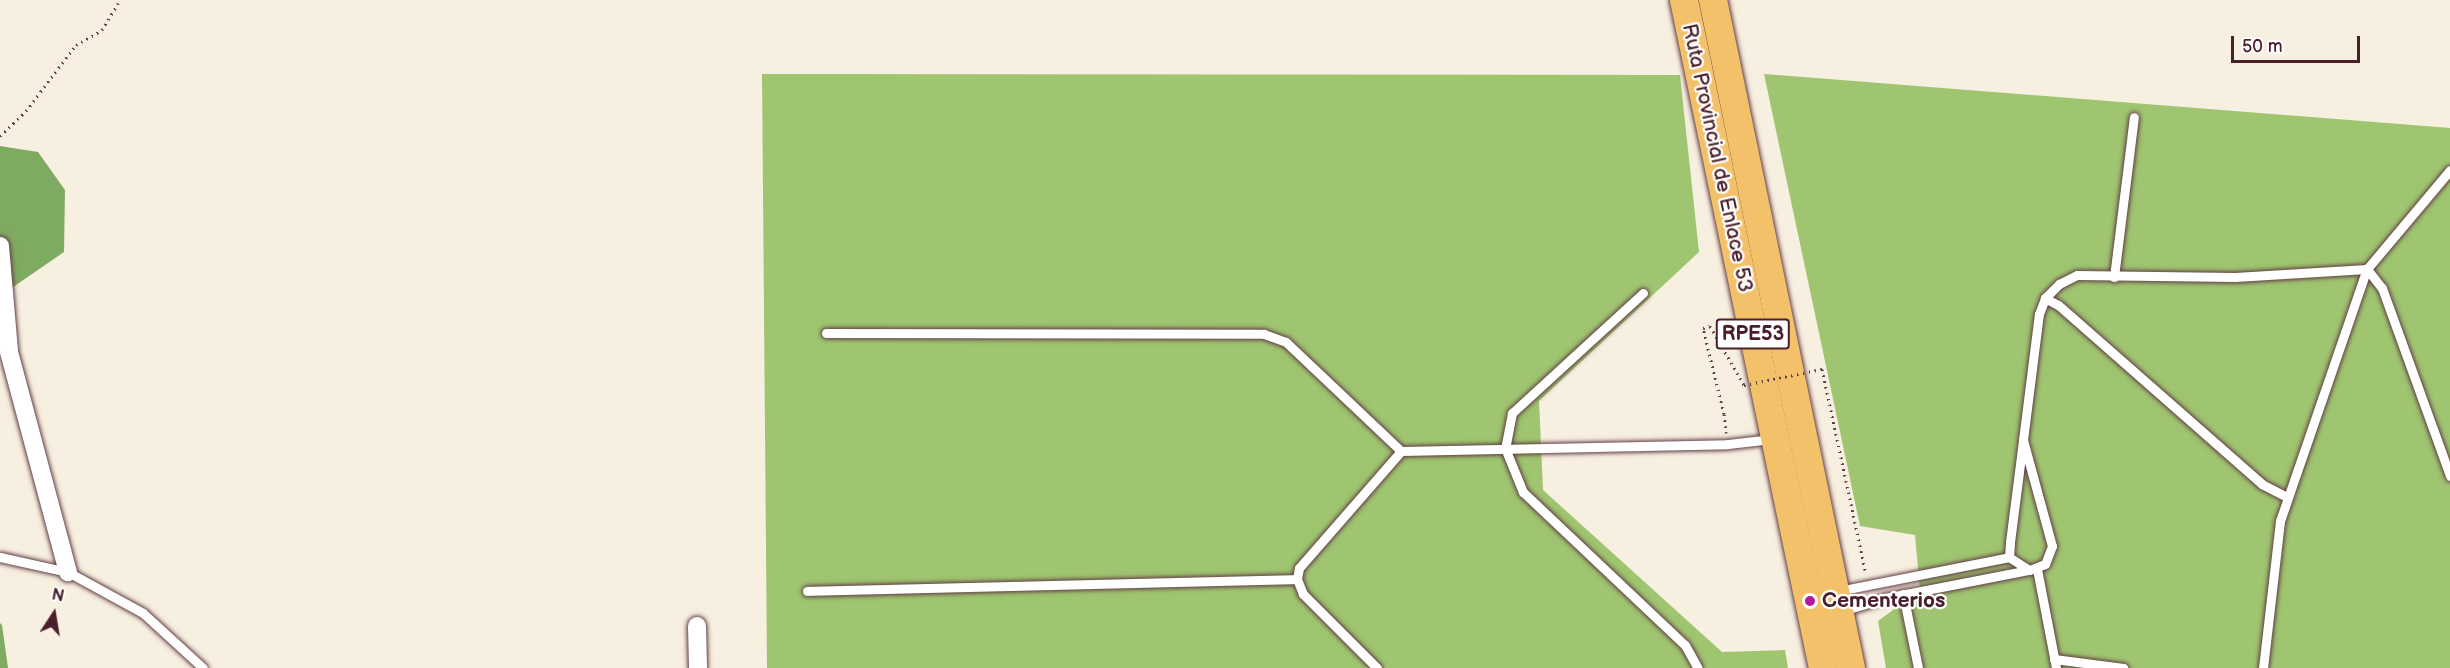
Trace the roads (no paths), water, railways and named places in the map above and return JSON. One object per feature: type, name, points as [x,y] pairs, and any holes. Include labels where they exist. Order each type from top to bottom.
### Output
[{"type":"main road","name":"Ruta Provincial de Enlace 53","points":[[1684,0],[1823,668]]},
{"type":"main road","name":"Ruta Provincial de Enlace 53","points":[[1713,0],[1851,668]]},
{"type":"street","points":[[0,246],[9,352],[68,572]]},
{"type":"street","points":[[697,626],[698,668]]},
{"type":"lane","points":[[2115,278],[2134,117]]},
{"type":"lane","points":[[2263,668],[2287,497],[2367,269],[2450,170]]},
{"type":"lane","points":[[2009,557],[2039,314],[2045,298],[2059,284],[2077,275],[2115,278],[2235,277],[2367,269]]},
{"type":"lane","points":[[2367,269],[2382,288],[2450,476]]},
{"type":"lane","points":[[1643,293],[1512,413],[1505,448],[1523,492],[1685,645],[1698,668]]},
{"type":"lane","points":[[2045,298],[2058,305],[2262,484],[2287,497]]},
{"type":"lane","points":[[826,333],[1264,334],[1286,342],[1401,451],[1728,444],[1775,438]]},
{"type":"lane","points":[[1837,602],[1903,594],[2033,570],[2045,564],[2052,546],[2023,440]]},
{"type":"lane","points":[[1377,668],[1303,594],[1297,579],[1299,568],[1401,451]]},
{"type":"lane","points":[[0,557],[68,572],[143,613],[203,668]]},
{"type":"lane","points":[[1837,602],[2009,557],[2033,570],[2055,664],[2123,668]]},
{"type":"lane","points":[[807,591],[1297,579]]},
{"type":"lane","points":[[1903,594],[1918,668]]},
{"type":"place","name":"Cementerios","points":[[1810,601]]}]
